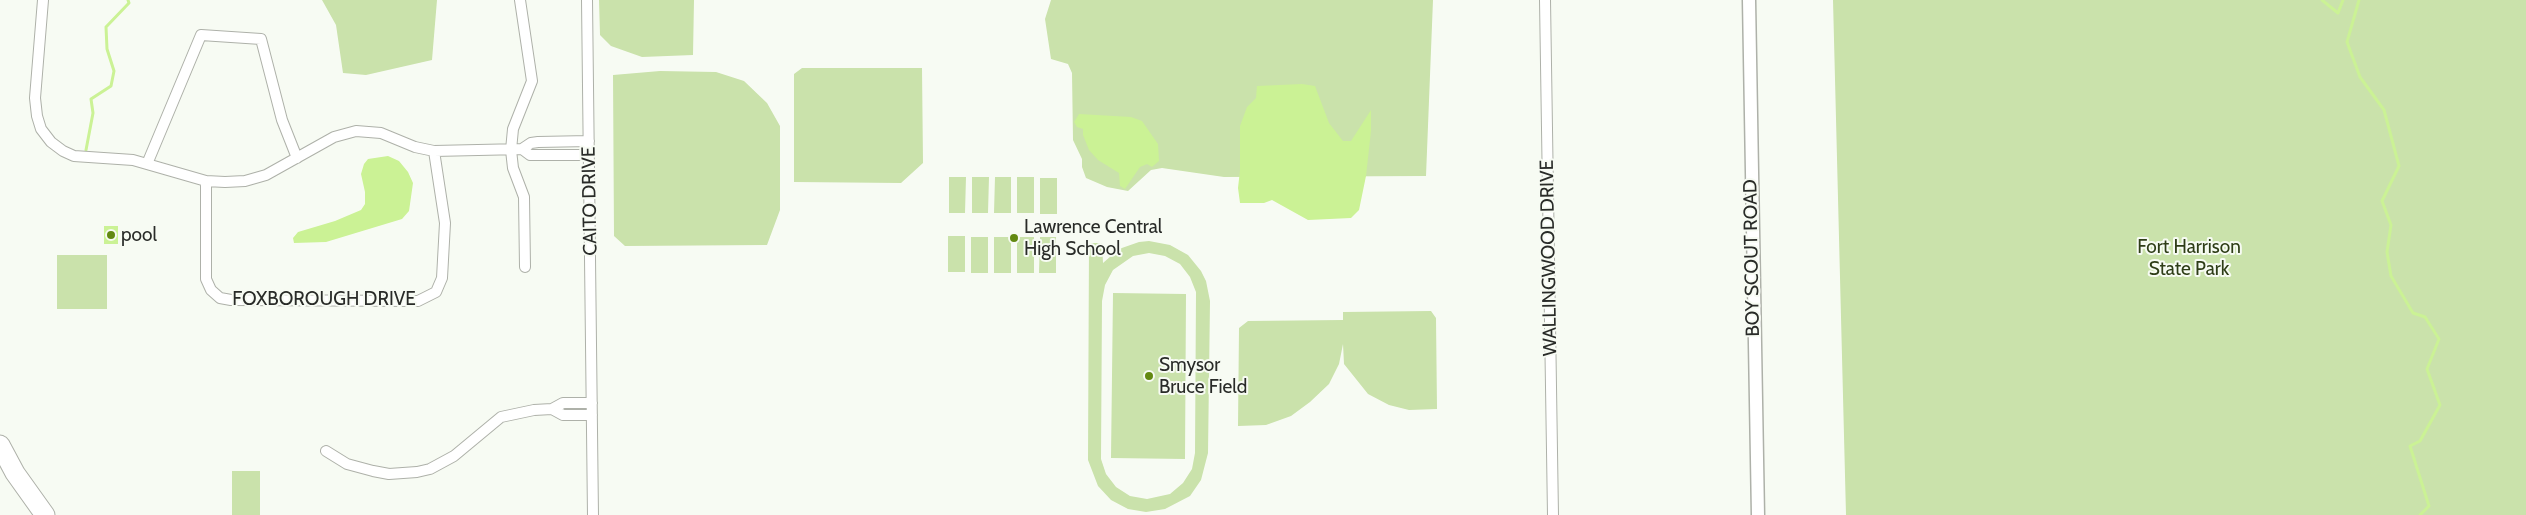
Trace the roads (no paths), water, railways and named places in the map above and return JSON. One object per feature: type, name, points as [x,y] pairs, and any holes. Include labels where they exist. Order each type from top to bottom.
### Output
[{"type":"highway","points":[[0,445],[15,474],[45,515]]},
{"type":"street","points":[[43,0],[35,104],[39,125],[58,149],[74,156],[122,158],[206,181],[236,182],[256,178],[334,137],[356,131],[380,133],[415,147],[434,151],[522,150],[530,155],[589,155]]},
{"type":"street","points":[[520,0],[532,82],[513,129],[511,150],[513,168],[524,197],[525,267]]},
{"type":"street","name":"CAITO DRIVE","points":[[588,0],[593,515]]},
{"type":"street","name":"WALLINGWOOD DRIVE","points":[[1544,0],[1553,515]]},
{"type":"street","name":"BOY SCOUT ROAD","points":[[1749,0],[1758,515]]},
{"type":"street","points":[[147,164],[201,35],[261,39],[282,120],[297,158]]},
{"type":"street","points":[[522,150],[538,142],[589,141]]},
{"type":"street","name":"FOXBOROUGH DRIVE","points":[[206,181],[206,280],[211,290],[220,298],[231,300],[418,301],[436,292],[442,278],[445,223],[434,151]]},
{"type":"street","points":[[326,451],[347,464],[373,471],[389,474],[417,472],[430,469],[454,456],[501,417],[534,410],[552,409],[563,403],[592,403]]},
{"type":"street","points":[[552,409],[563,415],[592,415]]},
{"type":"waterway","points":[[86,150],[93,113],[91,99],[111,86],[114,71],[107,49],[106,27],[129,3],[128,0]]},
{"type":"waterway","points":[[2322,0],[2338,13],[2343,0]]},
{"type":"waterway","points":[[2359,0],[2347,42],[2360,77],[2384,110],[2399,166],[2382,201],[2391,225],[2387,252],[2391,276],[2413,313],[2425,317],[2439,339],[2427,369],[2440,405],[2420,441],[2410,446],[2429,506],[2420,515]]},
{"type":"place","name":"pool","points":[[111,235]]},
{"type":"place","name":"Lawrence Central High School","points":[[1014,238]]},
{"type":"place","name":"Smysor Bruce Field","points":[[1149,376]]},
{"type":"park label","name":"Fort Harrison State Park","points":[[2189,258]]}]
